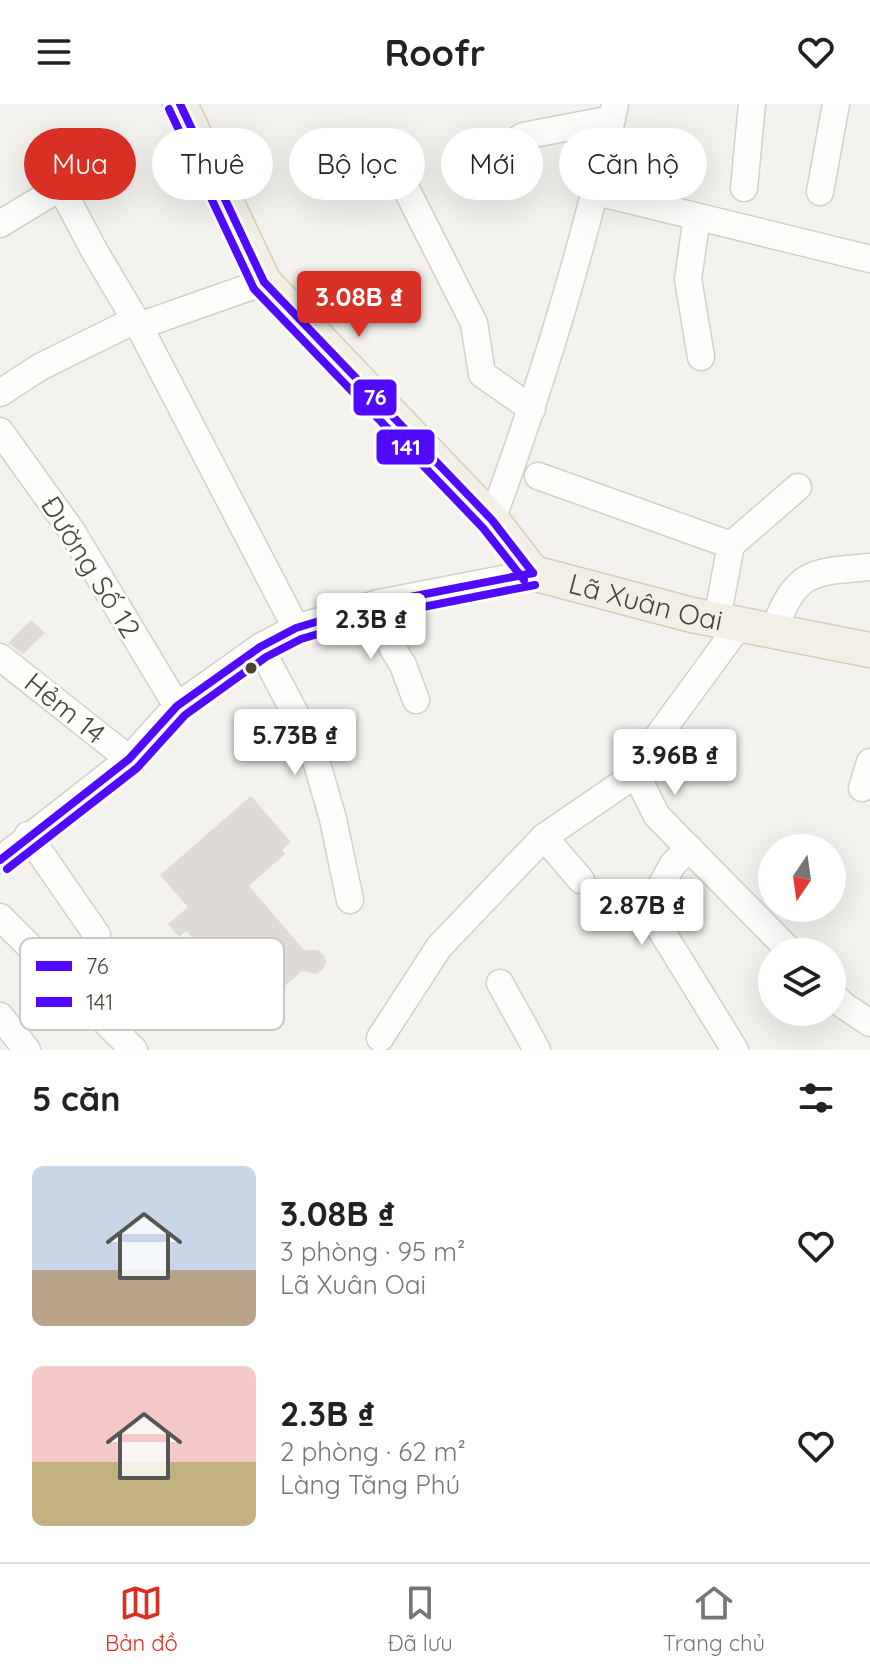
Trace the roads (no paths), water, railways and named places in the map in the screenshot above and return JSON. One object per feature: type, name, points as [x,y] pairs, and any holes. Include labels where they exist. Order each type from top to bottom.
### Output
[{"type":"main road","name":"Lã Xuân Oai","points":[[180,104],[264,282],[492,520],[533,573],[728,622],[870,650]]},
{"type":"street","points":[[744,188],[752,104]]},
{"type":"street","points":[[820,192],[836,104]]},
{"type":"street","points":[[543,131],[613,112]]},
{"type":"street","points":[[0,224],[40,200]]},
{"type":"street","points":[[68,200],[137,323],[296,628]]},
{"type":"street","points":[[412,200],[474,323],[482,374],[532,409]]},
{"type":"street","points":[[492,520],[532,409],[595,200]]},
{"type":"street","points":[[629,200],[870,259]]},
{"type":"street","points":[[697,217],[688,279],[701,357]]},
{"type":"street","points":[[0,393],[40,367],[137,323],[264,282]]},
{"type":"street","name":"Đường Số 12","points":[[0,431],[71,530],[177,706]]},
{"type":"street","points":[[538,476],[731,545]]},
{"type":"street","points":[[380,1038],[439,947],[544,837],[636,774],[728,622],[731,545],[798,487]]},
{"type":"street","points":[[774,629],[784,602],[798,584],[820,571],[870,567]]},
{"type":"street","points":[[97,935],[10,846],[129,759],[177,706],[260,647],[296,628],[379,603],[533,573]]},
{"type":"street","points":[[379,603],[392,647],[403,665],[416,700]]},
{"type":"street","points":[[260,647],[311,743],[333,819],[350,900]]},
{"type":"street","name":"Hẻm 14","points":[[0,657],[129,759]]},
{"type":"street","points":[[862,788],[870,762]]},
{"type":"street","points":[[636,774],[657,816],[777,938]]},
{"type":"street","points":[[544,837],[581,880]]},
{"type":"street","points":[[689,848],[673,864],[648,909],[735,1050]]},
{"type":"street","points":[[0,917],[21,938]]},
{"type":"street","points":[[500,983],[537,1050]]},
{"type":"street","points":[[846,1007],[870,1023]]},
{"type":"street","points":[[0,1016],[27,1050]]},
{"type":"street","points":[[114,1030],[134,1050]]}]
